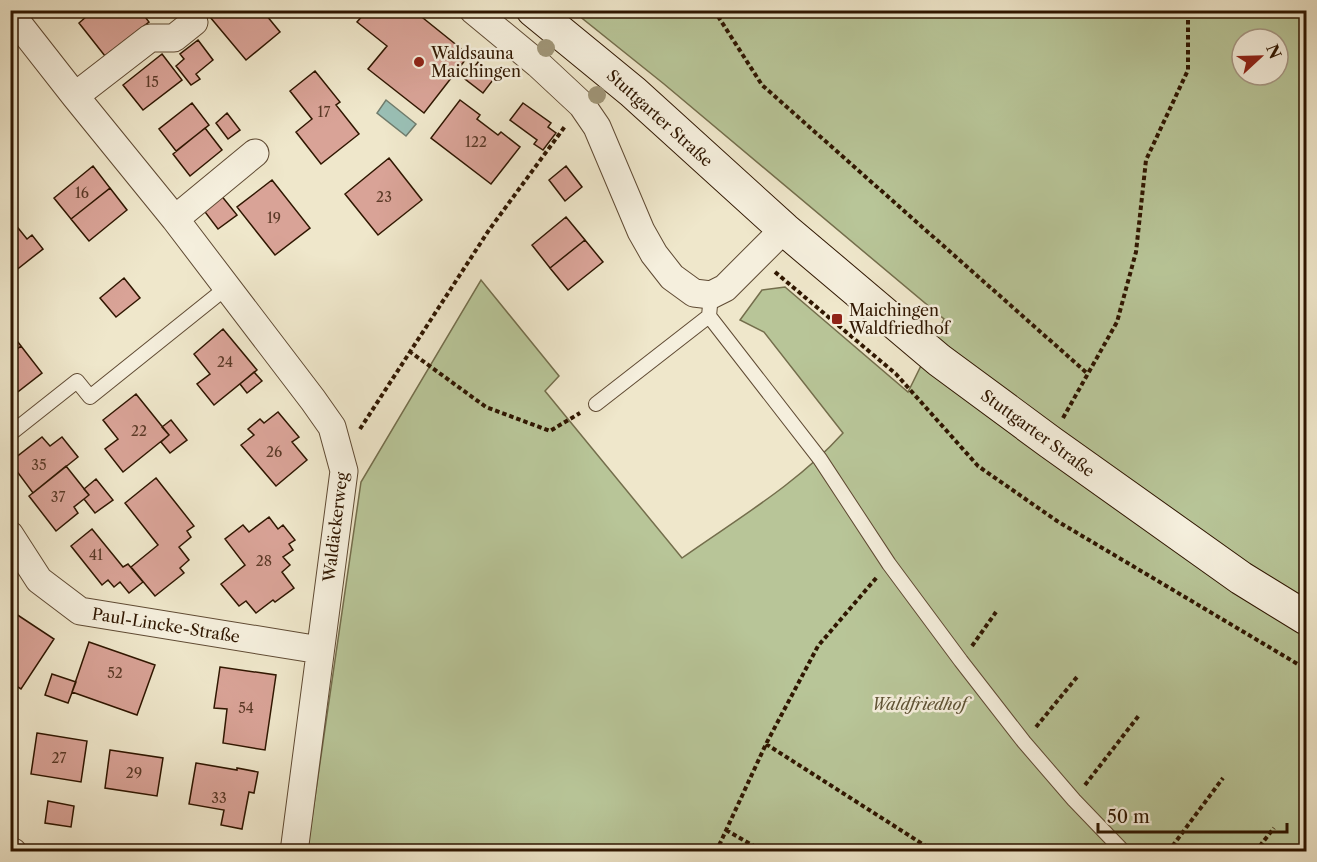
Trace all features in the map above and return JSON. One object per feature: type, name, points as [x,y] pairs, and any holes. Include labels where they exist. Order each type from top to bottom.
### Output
[{"type":"main road","name":"Stuttgarter Straße","points":[[533,10],[633,92],[784,229],[939,360],[1241,578],[1306,618]]},
{"type":"street","points":[[473,10],[538,64],[582,105],[597,127],[637,222],[654,254],[672,277],[710,306],[784,229]]},
{"type":"street","name":"Waldäckerweg","points":[[10,13],[175,219],[332,427],[344,471],[294,852]]},
{"type":"street","points":[[75,96],[150,38],[174,38],[194,22]]},
{"type":"street","points":[[175,219],[255,153]]},
{"type":"street","name":"Paul-Lincke-Straße","points":[[10,535],[39,580],[80,611],[320,650]]},
{"type":"lane","points":[[10,434],[77,381],[90,397],[226,288]]},
{"type":"lane","points":[[596,404],[710,306],[820,459],[889,564],[961,661],[1024,742],[1074,800],[1124,852]]},
{"type":"path","points":[[714,10],[762,85],[1088,374]]},
{"type":"path","points":[[1050,442],[1117,322],[1136,252],[1146,160],[1188,70],[1188,10]]},
{"type":"path","points":[[338,446],[361,427],[489,230],[582,105]]},
{"type":"path","points":[[758,258],[896,374],[978,466],[1057,521],[1306,669]]},
{"type":"path","points":[[409,351],[486,407],[550,430],[596,404]]},
{"type":"path","points":[[716,852],[766,744],[818,646],[889,564]]},
{"type":"path","points":[[961,661],[996,612]]},
{"type":"path","points":[[1024,742],[1077,677]]},
{"type":"path","points":[[1074,800],[1140,714]]},
{"type":"path","points":[[766,744],[935,852]]},
{"type":"path","points":[[1168,852],[1223,778]]},
{"type":"path","points":[[1255,852],[1274,828]]},
{"type":"path","points":[[726,831],[764,852]]},
{"type":"green space","name":"Waldfriedhof","points":[[573,11],[1306,11],[1306,851],[307,852],[361,482],[481,280],[559,376],[545,391],[682,558],[786,485],[843,433],[764,332],[740,320],[762,290],[785,287],[908,392],[944,319],[664,84]]},
{"type":"water","points":[[386,100],[416,124],[406,136],[377,113]]},
{"type":"building","points":[[94,10],[140,10],[149,22],[105,56],[79,23]]},
{"type":"building","points":[[217,10],[262,10],[280,32],[246,60],[210,17]]},
{"type":"building","name":"Waldsauna Maichingen","points":[[360,10],[413,10],[469,55],[424,113],[368,69],[387,46],[357,22],[364,14]]},
{"type":"building","points":[[198,40],[213,60],[196,74],[200,79],[191,85],[176,66],[184,59],[180,54]]},
{"type":"building","points":[[162,54],[182,80],[143,110],[123,85]]},
{"type":"building","points":[[478,62],[496,76],[483,93],[465,79]]},
{"type":"building","points":[[315,71],[340,102],[336,105],[359,134],[321,164],[296,132],[312,119],[290,91]]},
{"type":"building","points":[[460,100],[480,115],[477,119],[498,135],[501,132],[520,147],[491,184],[431,138]]},
{"type":"building","points":[[192,103],[209,125],[176,151],[159,129]]},
{"type":"building","points":[[523,103],[551,123],[548,127],[556,133],[543,150],[534,144],[537,140],[510,120]]},
{"type":"building","points":[[227,113],[240,130],[228,139],[216,123]]},
{"type":"building","points":[[205,128],[222,150],[190,176],[173,154]]},
{"type":"building","points":[[389,158],[422,200],[378,235],[345,194]]},
{"type":"building","points":[[93,166],[110,188],[71,219],[54,198]]},
{"type":"building","points":[[566,166],[582,187],[565,201],[549,180]]},
{"type":"building","points":[[272,180],[310,228],[275,255],[237,207]]},
{"type":"building","points":[[110,188],[127,210],[89,241],[71,219]]},
{"type":"building","points":[[220,194],[237,215],[218,229],[202,208]]},
{"type":"building","points":[[566,217],[585,240],[550,268],[532,245]]},
{"type":"building","points":[[10,218],[27,239],[32,235],[43,249],[10,275]]},
{"type":"building","points":[[585,240],[603,262],[568,290],[550,268]]},
{"type":"building","points":[[124,278],[140,298],[116,317],[100,298]]},
{"type":"building","points":[[223,329],[257,370],[214,405],[197,384],[210,374],[194,354]]},
{"type":"building","points":[[10,332],[21,346],[10,355]]},
{"type":"building","points":[[21,346],[42,373],[10,398],[10,355]]},
{"type":"building","points":[[254,372],[262,381],[247,393],[240,384]]},
{"type":"building","points":[[136,394],[169,435],[123,472],[105,449],[118,439],[103,420]]},
{"type":"building","points":[[278,412],[299,437],[292,442],[307,460],[276,486],[241,445],[254,435],[248,429],[260,419],[264,423]]},
{"type":"building","points":[[171,420],[187,440],[170,453],[161,442],[169,435],[162,427]]},
{"type":"building","points":[[42,437],[50,446],[62,437],[78,457],[33,493],[10,462]]},
{"type":"building","points":[[66,466],[89,495],[74,507],[78,513],[56,531],[29,496]]},
{"type":"building","points":[[156,478],[194,526],[187,531],[191,537],[179,547],[189,560],[180,568],[184,573],[155,596],[131,567],[158,545],[125,503]]},
{"type":"building","points":[[96,479],[113,500],[95,513],[84,499],[89,495],[84,489]]},
{"type":"building","points":[[269,517],[278,529],[283,525],[295,540],[289,544],[293,550],[283,557],[290,565],[282,572],[294,588],[256,613],[246,601],[239,606],[221,584],[245,565],[225,539],[243,525],[249,532]]},
{"type":"building","points":[[92,529],[123,567],[128,564],[143,582],[129,593],[120,582],[114,587],[108,580],[102,585],[71,546]]},
{"type":"building","points":[[10,610],[54,639],[21,689],[10,682]]},
{"type":"building","points":[[89,642],[155,665],[137,715],[72,692]]},
{"type":"building","points":[[220,667],[276,675],[265,750],[223,743],[227,709],[214,708]]},
{"type":"building","points":[[52,674],[76,682],[68,703],[45,695]]},
{"type":"building","points":[[37,733],[87,741],[81,782],[31,774]]},
{"type":"building","points":[[110,750],[163,758],[157,796],[105,788]]},
{"type":"building","points":[[196,763],[258,772],[254,793],[249,792],[242,829],[221,825],[224,810],[189,804]]},
{"type":"building","points":[[48,801],[74,806],[71,827],[45,823]]},
{"type":"place","name":"Waldsauna Maichingen","points":[[419,62]]},
{"type":"place","name":"Maichingen Waldfriedhof","points":[[837,319]]}]
